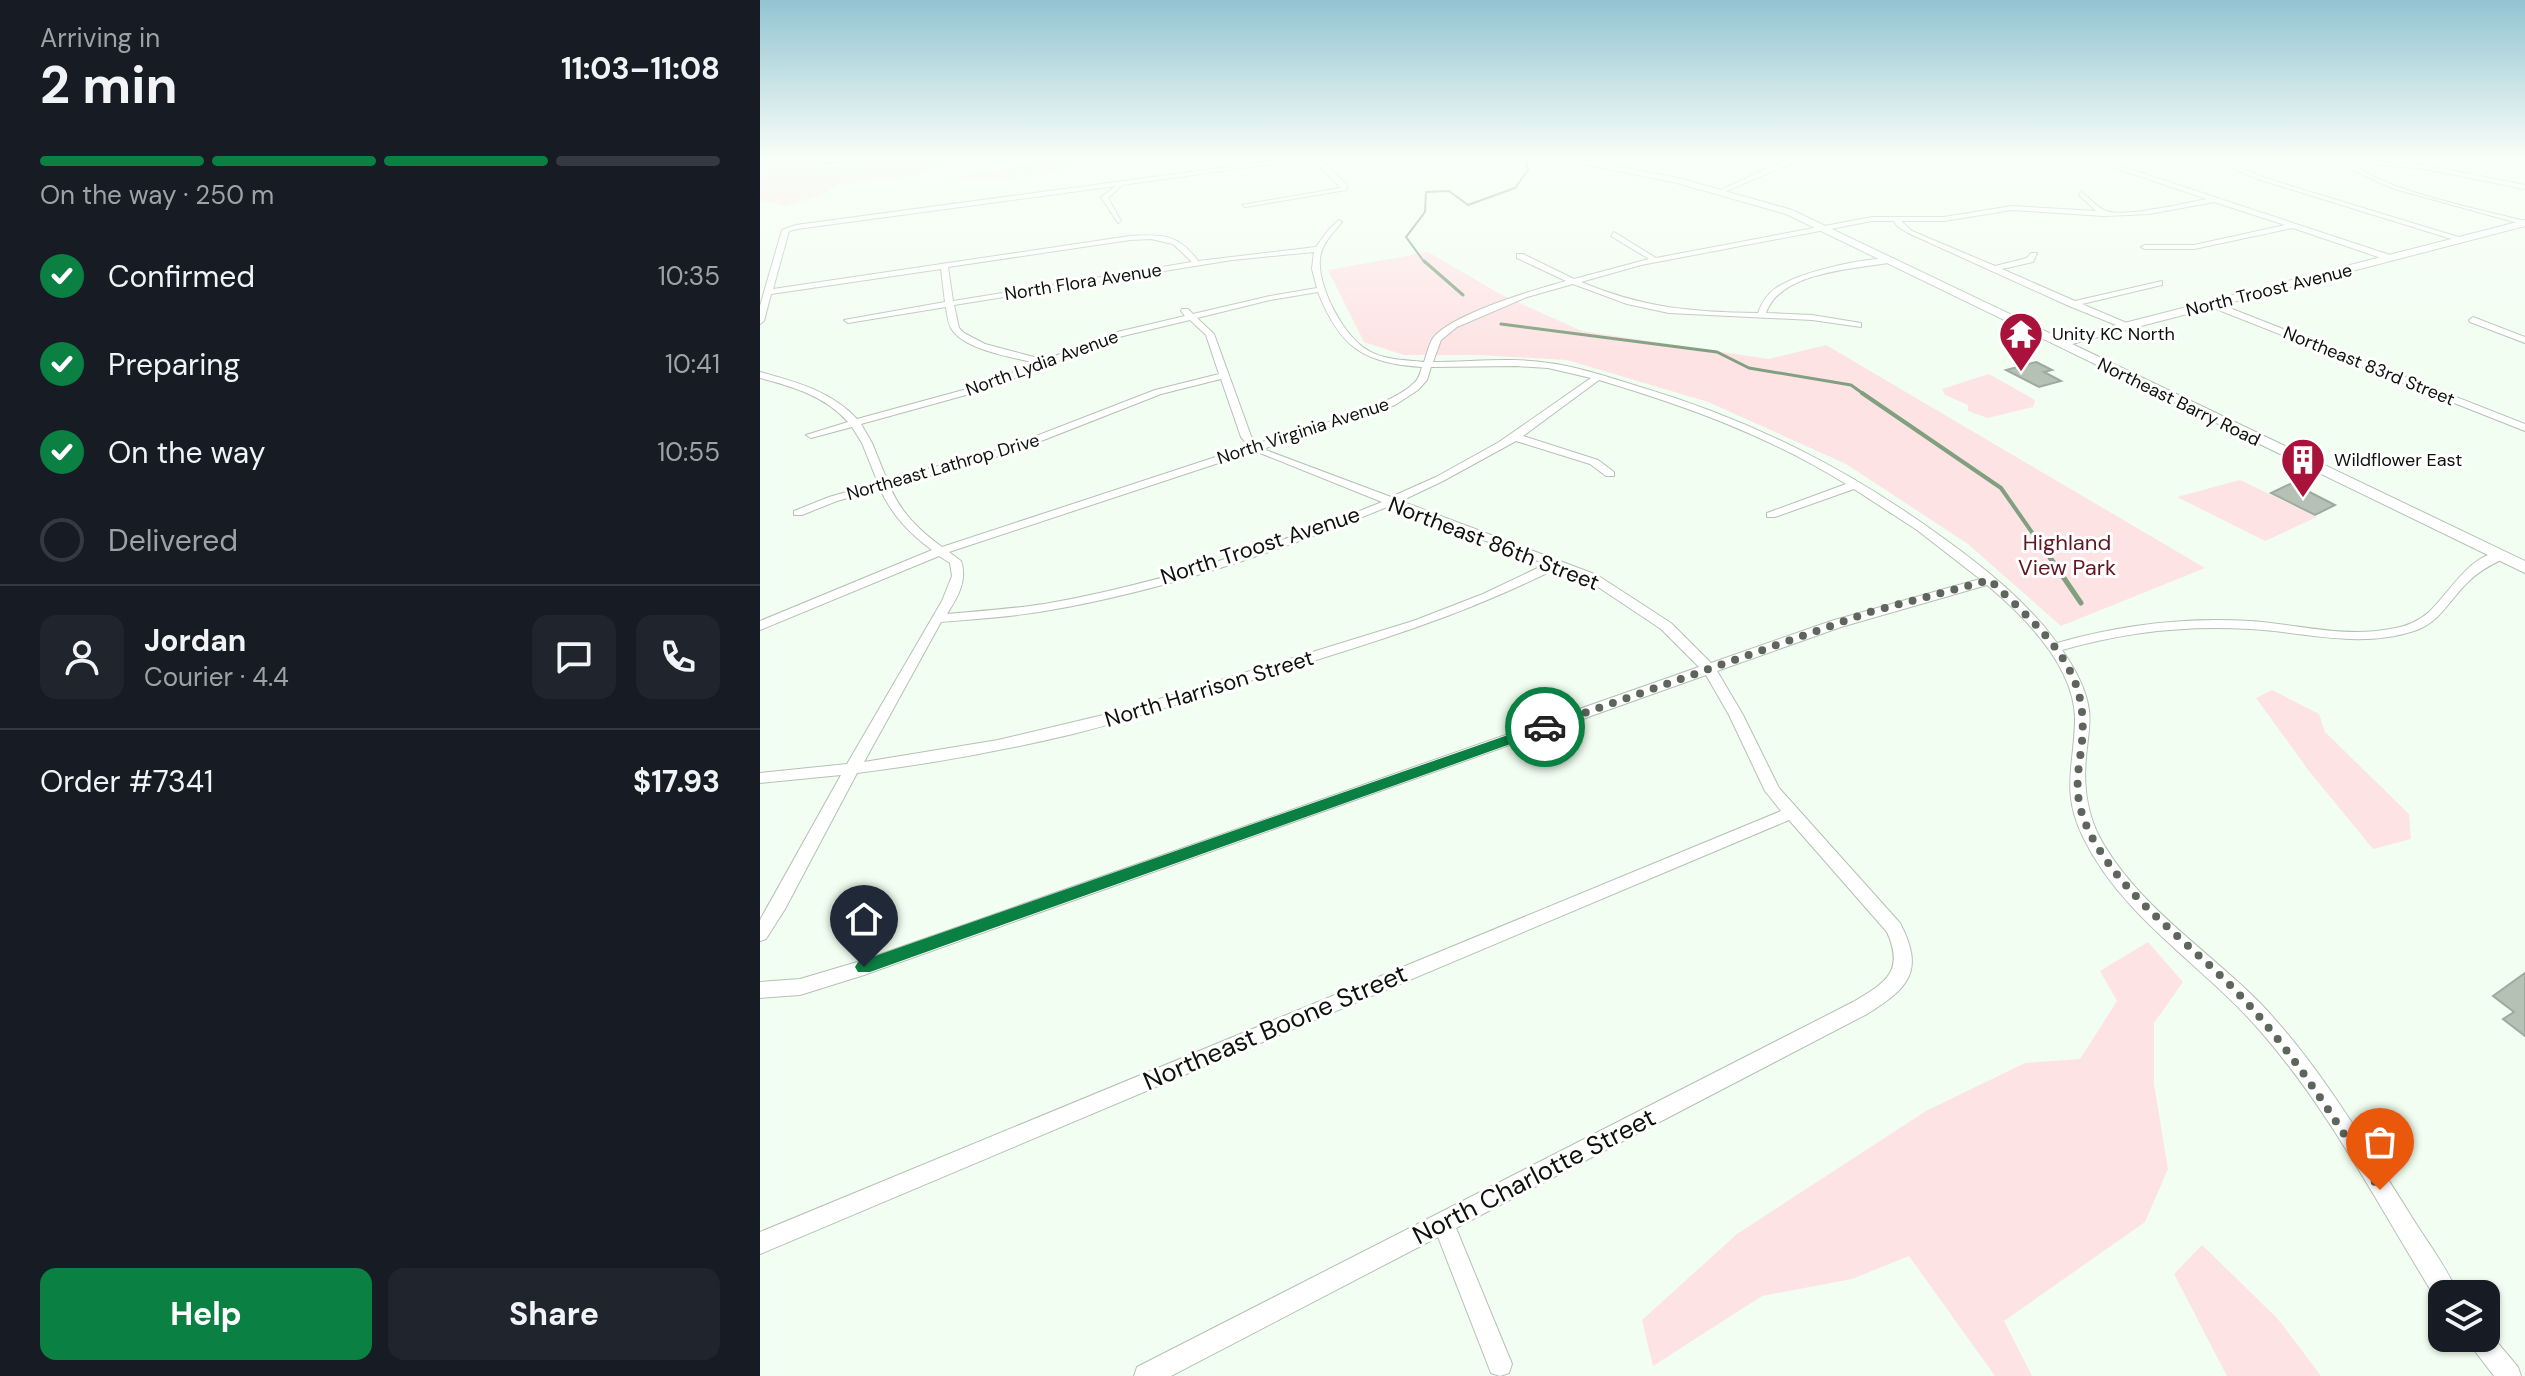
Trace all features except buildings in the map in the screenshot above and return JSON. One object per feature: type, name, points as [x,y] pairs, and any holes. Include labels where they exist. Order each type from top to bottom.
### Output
[{"type":"main road","name":"Northeast Barry Road","points":[[1812,222],[2525,568]]},
{"type":"main road","name":"North Troost Avenue","points":[[2059,344],[2525,223]]},
{"type":"street","points":[[760,321],[786,230],[833,222]]},
{"type":"street","points":[[1339,222],[1319,249],[1315,271],[1344,335],[1361,351],[1393,362],[1539,364],[1598,377],[1704,409],[1856,484],[1930,532],[1990,580],[2056,647],[2080,696],[2083,721],[2076,790],[2081,819],[2118,879],[2230,984],[2271,1029],[2314,1087],[2437,1280]]},
{"type":"street","name":"North Virginia Avenue","points":[[940,551],[1392,403],[1415,388],[1437,339],[1454,325],[1524,295],[1655,260],[1855,222]]},
{"type":"street","points":[[1898,222],[1910,232],[2126,326]]},
{"type":"street","points":[[2280,222],[2390,258]]},
{"type":"street","points":[[2406,222],[2461,239]]},
{"type":"street","points":[[2145,247],[2205,245],[2292,226]]},
{"type":"street","points":[[1614,234],[1655,260]]},
{"type":"street","points":[[768,292],[1140,237],[1176,241],[1186,248],[1196,263]]},
{"type":"street","name":"North Flora Avenue","points":[[848,320],[1196,263],[1319,249]]},
{"type":"street","points":[[1992,269],[2030,260],[2034,255]]},
{"type":"street","points":[[1520,256],[1605,296],[1652,309],[1828,319],[1858,325]]},
{"type":"street","points":[[1761,316],[1763,302],[1781,286],[1891,260]]},
{"type":"street","points":[[944,265],[954,324],[965,338],[1044,362]]},
{"type":"street","points":[[2072,304],[2159,283]]},
{"type":"street","name":"North Lydia Avenue","points":[[811,435],[981,388],[1097,341],[1188,314],[1322,289]]},
{"type":"street","name":"Northeast 83rd Street","points":[[2214,305],[2525,428]]},
{"type":"street","points":[[1188,314],[1210,334],[1253,447]]},
{"type":"street","points":[[2473,320],[2525,340]]},
{"type":"street","points":[[760,375],[818,394],[856,424],[871,446],[885,485],[903,518],[955,561],[959,570],[956,583],[937,619],[777,910],[760,934]]},
{"type":"street","name":"Northeast Lathrop Drive","points":[[798,513],[833,499],[1009,450],[1158,392],[1224,376]]},
{"type":"street","name":"North Troost Avenue","points":[[937,619],[1024,610],[1112,592],[1282,543],[1427,485],[1515,437],[1598,377]]},
{"type":"street","points":[[1515,437],[1594,462],[1610,474]]},
{"type":"street","name":"Northeast 86th Street","points":[[1253,447],[1281,463],[1593,578],[1666,626],[1709,669],[1736,715],[1757,763],[1791,813],[1894,928],[1904,945],[1904,959]]},
{"type":"street","points":[[1771,515],[1856,484]]},
{"type":"street","points":[[760,626],[940,551]]},
{"type":"street","points":[[2056,647],[2123,629],[2157,624],[2206,623],[2326,634],[2383,635],[2431,620],[2466,576],[2499,556]]},
{"type":"street","name":"North Harrison Street","points":[[760,778],[851,771],[1011,743],[1115,716],[1423,622],[1499,592],[1556,564]]},
{"type":"street","points":[[760,990],[812,984],[864,967],[1870,612],[1990,580]]},
{"type":"street","name":"Northeast Boone Street","points":[[760,1243],[1791,813]]},
{"type":"street","name":"North Charlotte Street","points":[[1146,1376],[1870,1002],[1891,990],[1901,977],[1904,959]]},
{"type":"street","points":[[1443,1223],[1500,1364]]},
{"type":"street","points":[[2490,1352],[2509,1376]]},
{"type":"green space","name":"Highland View Park","points":[[1428,252],[1502,295],[1582,331],[1769,359],[1826,345],[2205,568],[2061,626],[1968,544],[1846,464],[1708,402],[1567,360],[1404,355],[1364,342],[1328,270]]},
{"type":"green space","points":[[1989,374],[2035,400],[2033,407],[1988,418],[1968,411],[1968,405],[1945,395],[1942,389]]},
{"type":"green space","points":[[2240,480],[2317,517],[2265,541],[2177,497]]},
{"type":"green space","points":[[2272,690],[2319,714],[2325,732],[2409,814],[2411,839],[2373,849],[2309,771],[2256,698]]},
{"type":"green space","points":[[2148,942],[2183,982],[2154,1023],[2154,1084],[2168,1169],[2145,1222],[2004,1321],[2032,1376],[1995,1376],[1909,1256],[1852,1279],[1762,1296],[1653,1366],[1642,1320],[1737,1234],[1926,1111],[2025,1063],[2080,1059],[2117,1001],[2100,971]]},
{"type":"green space","points":[[2202,1245],[2278,1319],[2321,1376],[2227,1376],[2174,1274]]},
{"type":"waterway","points":[[1417,222],[1406,237],[1425,263]]},
{"type":"waterway","points":[[1424,261],[1463,295]]},
{"type":"waterway","points":[[1501,324],[1717,352],[1749,368],[1851,385],[1865,395]]},
{"type":"waterway","points":[[1862,393],[2001,488],[2052,561]]},
{"type":"waterway","points":[[2051,559],[2081,603]]},
{"type":"way so far","points":[[1545,727],[1870,612],[1990,580],[2056,647],[2080,696],[2083,721],[2076,790],[2081,819],[2118,879],[2230,984],[2271,1029],[2314,1087],[2380,1190]]},
{"type":"place","name":"Unity KC North","points":[[2021,373]]},
{"type":"place","name":"Wildflower East","points":[[2303,499]]},
{"type":"route","points":[[864,967],[1545,727]]}]
